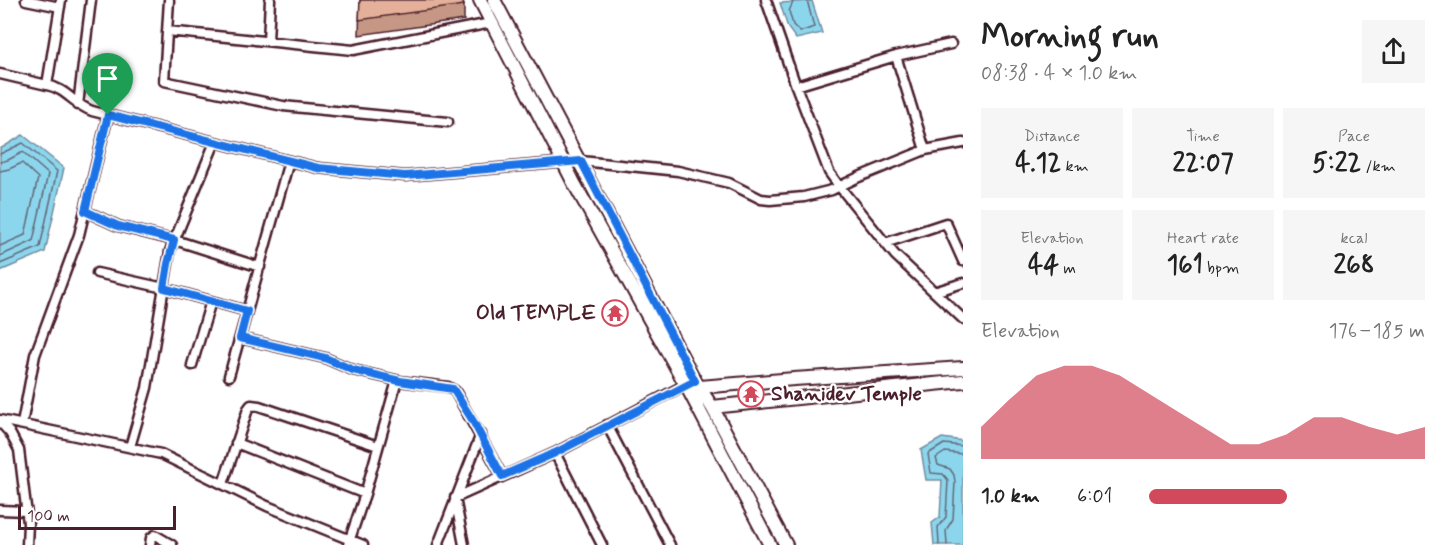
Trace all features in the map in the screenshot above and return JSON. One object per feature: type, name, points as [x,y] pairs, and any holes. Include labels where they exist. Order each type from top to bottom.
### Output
[{"type":"main road","points":[[480,0],[564,163],[694,384],[712,407],[786,545]]},
{"type":"main road","points":[[494,0],[581,161],[694,384],[770,545]]},
{"type":"main road","points":[[694,384],[963,368]]},
{"type":"main road","points":[[712,407],[963,381]]},
{"type":"street","points":[[26,0],[60,4],[47,85]]},
{"type":"street","points":[[78,105],[91,0]]},
{"type":"street","points":[[169,0],[164,81],[284,106],[448,122]]},
{"type":"street","points":[[268,41],[270,0]]},
{"type":"street","points":[[766,0],[835,188],[885,243],[963,319]]},
{"type":"street","points":[[167,31],[362,50],[491,22]]},
{"type":"street","points":[[796,86],[896,56],[951,44]]},
{"type":"street","points":[[896,56],[925,150]]},
{"type":"street","points":[[0,74],[60,88],[78,105],[108,115],[289,161],[318,168],[405,176],[581,161],[678,171],[729,183],[761,199],[770,200],[812,195],[835,188],[925,150],[963,143]]},
{"type":"street","points":[[22,424],[35,355],[80,235],[108,115]]},
{"type":"street","points":[[130,447],[147,388],[174,240],[215,142]]},
{"type":"street","points":[[229,376],[289,161]]},
{"type":"street","points":[[85,211],[118,226],[174,240],[260,267]]},
{"type":"street","points":[[885,243],[946,224],[963,261]]},
{"type":"street","points":[[97,273],[164,288],[247,311]]},
{"type":"street","points":[[933,292],[963,283]]},
{"type":"street","points":[[192,365],[211,301]]},
{"type":"street","points":[[240,338],[325,358],[353,370],[400,381],[453,389],[481,434],[502,476]]},
{"type":"street","points":[[349,543],[396,384],[400,381]]},
{"type":"street","points":[[455,498],[555,453],[607,425],[694,384]]},
{"type":"street","points":[[223,484],[248,409],[255,405],[378,446]]},
{"type":"street","points":[[0,421],[160,454],[349,543],[363,545]]},
{"type":"street","points":[[0,421],[10,433],[18,450],[26,511],[27,545]]},
{"type":"street","points":[[607,425],[670,545]]},
{"type":"street","points":[[438,545],[481,434]]},
{"type":"street","points":[[236,443],[365,494]]},
{"type":"street","points":[[555,453],[602,545]]},
{"type":"street","points":[[455,498],[464,545]]},
{"type":"street","points":[[0,510],[26,511]]},
{"type":"street","points":[[150,545],[151,538],[155,535],[172,545]]},
{"type":"water","points":[[812,1],[822,33],[796,39],[788,28],[780,3]]},
{"type":"water","points":[[23,135],[64,168],[45,252],[0,271],[0,149]]},
{"type":"water","points":[[942,438],[963,441],[963,545],[934,545],[932,523],[940,517],[942,480],[926,480],[921,450]]},
{"type":"building","points":[[360,0],[462,0],[464,5],[359,20]]},
{"type":"place","name":"Old TEMPLE","points":[[615,313]]},
{"type":"place","name":"Shanidev Temple","points":[[751,394]]},
{"type":"route","points":[[108,115],[318,168],[405,176],[581,161],[695,381],[555,453],[502,476],[458,393],[453,389],[400,381],[353,370],[325,358],[240,338],[247,311],[164,288],[174,240],[118,226],[85,211],[108,115]]}]
